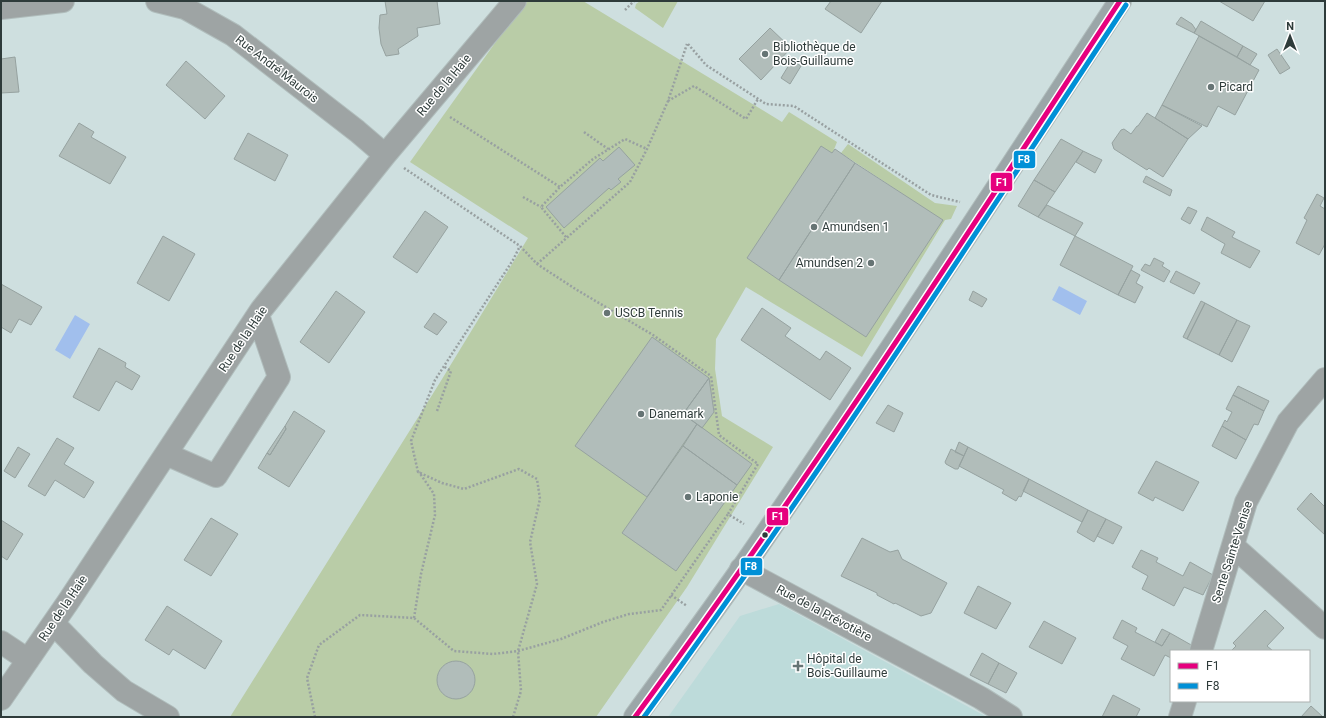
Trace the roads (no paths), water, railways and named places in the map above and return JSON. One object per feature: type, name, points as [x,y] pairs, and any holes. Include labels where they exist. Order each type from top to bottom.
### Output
[{"type":"main road","points":[[635,717],[741,569],[859,396],[1120,1]]},
{"type":"street","points":[[1,8],[63,1]]},
{"type":"street","name":"Rue André Maurois","points":[[157,1],[185,8],[234,35],[357,131],[385,155]]},
{"type":"street","name":"Rue de la Haie","points":[[1,699],[54,624],[258,315],[385,155],[515,1]]},
{"type":"street","points":[[166,454],[216,476],[279,378],[258,315]]},
{"type":"street","name":"Sente Sainte-Venise","points":[[1201,650],[1246,502],[1288,422],[1325,379]]},
{"type":"street","points":[[1233,546],[1325,628]]},
{"type":"street","name":"Rue de la Prévotière","points":[[741,569],[981,698],[1011,717]]},
{"type":"street","points":[[54,624],[93,664],[124,691],[168,717]]},
{"type":"street","points":[[1,642],[28,660]]},
{"type":"street","points":[[1180,717],[1185,702]]},
{"type":"water","points":[[1059,286],[1087,301],[1080,315],[1052,300]]},
{"type":"water","points":[[75,315],[90,324],[70,359],[55,350]]},
{"type":"place","name":"Bibliothèque de Bois-Guillaume","points":[[765,54]]},
{"type":"place","name":"Picard","points":[[1211,87]]},
{"type":"place","name":"Amundsen 1","points":[[814,227]]},
{"type":"place","name":"Amundsen 2","points":[[871,263]]},
{"type":"place","name":"USCB Tennis","points":[[607,313]]},
{"type":"place","name":"Danemark","points":[[641,414]]},
{"type":"place","name":"Laponie","points":[[688,497]]},
{"type":"place","name":"Hôpital de Bois-Guillaume","points":[[798,666]]}]
